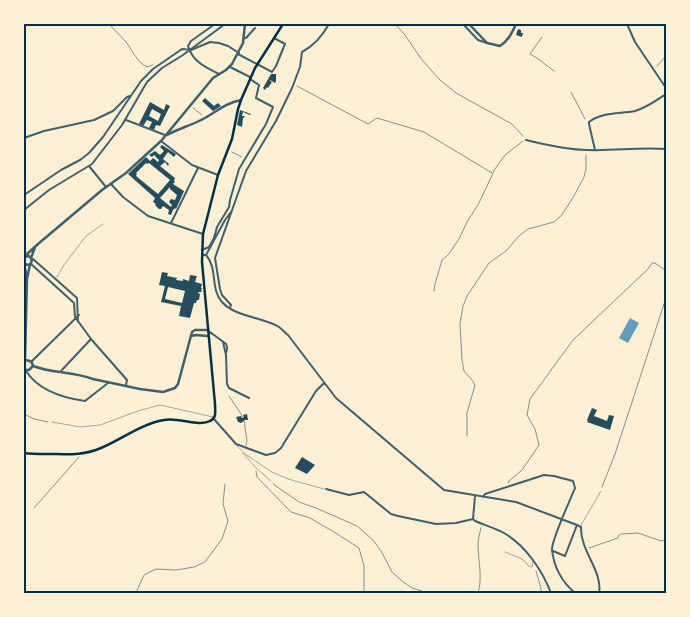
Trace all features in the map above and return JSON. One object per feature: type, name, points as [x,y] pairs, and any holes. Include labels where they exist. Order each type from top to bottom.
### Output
[{"type":"main road","points":[[24,453],[81,454],[100,448],[151,423],[178,419],[203,423],[209,422],[214,418],[215,404],[202,255],[203,234],[218,175],[228,151],[241,100],[257,65],[283,24]]},
{"type":"street","points":[[215,24],[191,41],[188,46],[200,64],[219,74]]},
{"type":"street","points":[[190,51],[225,24]]},
{"type":"street","points":[[25,256],[161,142],[212,78],[230,66],[243,44],[245,24]]},
{"type":"street","points":[[230,308],[231,305],[220,289],[215,258],[249,166],[276,121],[294,84],[300,67],[302,52],[322,36],[329,24]]},
{"type":"street","points":[[464,24],[478,40],[500,46],[511,36],[516,24]]},
{"type":"street","points":[[469,24],[487,43]]},
{"type":"street","points":[[627,24],[635,42],[666,88]]},
{"type":"street","points":[[243,38],[246,38],[255,28]]},
{"type":"street","points":[[24,210],[49,190],[89,166],[126,120],[147,82],[162,68],[190,51],[210,42],[228,46],[257,65],[272,72],[285,44],[274,38]]},
{"type":"street","points":[[24,195],[90,153],[141,81],[153,69],[182,49],[190,51]]},
{"type":"street","points":[[202,250],[209,247],[214,238],[217,227],[229,207],[239,169],[266,124],[273,107],[256,98],[259,85],[230,66]]},
{"type":"street","points":[[595,150],[589,122],[592,119],[638,110],[666,94]]},
{"type":"street","points":[[24,138],[44,131],[94,120],[113,111],[130,96]]},
{"type":"street","points":[[126,120],[165,135],[205,118],[230,103],[241,100]]},
{"type":"street","points":[[526,140],[558,147],[586,150],[666,149]]},
{"type":"street","points":[[161,142],[192,165],[218,175]]},
{"type":"street","points":[[89,166],[106,187]]},
{"type":"street","points":[[171,223],[198,168]]},
{"type":"street","points":[[111,184],[123,197],[148,216],[203,234]]},
{"type":"street","points":[[202,255],[206,254],[225,220],[233,210]]},
{"type":"street","points":[[31,362],[28,360],[24,361],[28,279],[35,246]]},
{"type":"street","points":[[24,250],[25,256]]},
{"type":"street","points":[[206,254],[211,260],[217,295],[222,302],[230,308],[278,327],[288,335],[336,398],[442,489],[452,493],[516,502],[581,527],[584,546],[599,579],[600,593]]},
{"type":"street","points":[[25,256],[32,258],[77,298],[78,322]]},
{"type":"street","points":[[28,279],[24,265],[30,264],[74,302],[75,317],[78,322],[127,380],[126,385]]},
{"type":"street","points":[[53,283],[56,279]]},
{"type":"street","points":[[31,362],[78,315]]},
{"type":"street","points":[[32,366],[140,389],[163,392],[174,388],[178,384],[192,332],[195,330],[208,330],[215,337],[226,343],[227,384],[229,388],[249,398]]},
{"type":"street","points":[[191,336],[215,337]]},
{"type":"street","points":[[60,371],[91,339]]},
{"type":"street","points":[[31,362],[32,366]]},
{"type":"street","points":[[32,366],[29,370],[25,370],[30,378],[42,388],[75,399],[85,401],[110,382]]},
{"type":"street","points":[[214,418],[236,444],[262,455],[269,455],[278,451],[316,391],[324,383]]},
{"type":"street","points":[[483,497],[485,494],[544,475],[573,481],[575,488],[552,546],[558,573],[575,593]]},
{"type":"street","points":[[326,489],[349,494],[364,492],[390,514],[436,524],[456,523],[473,519]]},
{"type":"street","points":[[473,519],[475,496]]},
{"type":"street","points":[[473,519],[475,522],[502,532],[519,544],[532,559],[551,593]]},
{"type":"street","points":[[553,551],[565,556],[577,525]]},
{"type":"lane","points":[[56,279],[86,236],[103,224]]},
{"type":"lane","points":[[52,422],[80,427],[100,425],[138,410],[160,405],[214,418]]},
{"type":"lane","points":[[236,444],[256,468],[271,481]]},
{"type":"lane","points":[[242,452],[272,472],[288,479],[326,489]]},
{"type":"lane","points":[[581,527],[601,491]]},
{"type":"lane","points":[[505,552],[522,559],[530,567],[533,566],[532,559]]},
{"type":"path","points":[[108,24],[124,40],[141,64],[146,67],[153,65]]},
{"type":"path","points":[[395,24],[422,60],[440,80],[456,93],[512,124],[526,140],[512,148],[505,155],[493,174],[459,239],[448,255],[442,260],[434,291]]},
{"type":"path","points":[[542,37],[530,54],[554,71]]},
{"type":"path","points":[[653,70],[666,56]]},
{"type":"path","points":[[294,84],[368,124],[377,118],[424,132],[493,174]]},
{"type":"path","points":[[571,92],[586,120],[589,122]]},
{"type":"path","points":[[190,105],[205,118]]},
{"type":"path","points":[[467,436],[467,413],[475,385],[464,371],[462,360],[460,324],[463,306],[489,263],[506,252],[519,236],[528,229],[554,222],[562,216],[584,177],[586,150]]},
{"type":"path","points":[[228,151],[246,159]]},
{"type":"path","points":[[510,486],[508,482],[522,470],[539,445],[535,430],[527,415],[530,399],[564,352],[573,340],[648,269],[652,263],[666,271]]},
{"type":"path","points":[[601,491],[666,298]]},
{"type":"path","points":[[229,396],[243,417]]},
{"type":"path","points":[[24,414],[34,419],[52,422]]},
{"type":"path","points":[[244,420],[246,446]]},
{"type":"path","points":[[34,508],[81,454]]},
{"type":"path","points":[[256,468],[257,477],[291,512],[310,518],[359,548],[364,566],[364,593]]},
{"type":"path","points":[[271,481],[283,492],[299,502],[357,526],[373,540],[392,572],[402,581],[412,588],[435,593]]},
{"type":"path","points":[[136,593],[144,575],[156,569],[176,570],[194,567],[205,562],[222,539],[228,520],[223,504],[225,484]]},
{"type":"path","points":[[478,593],[480,589],[478,542],[481,530]]},
{"type":"path","points":[[584,546],[589,548],[618,538],[620,534],[638,533],[661,541],[666,540]]},
{"type":"path","points":[[533,566],[538,576],[541,593]]},
{"type":"water","points":[[630,318],[639,323],[628,343],[619,338]]},
{"type":"building","points":[[518,29],[523,33],[522,37],[516,35]]},
{"type":"building","points":[[271,74],[276,74],[276,81],[275,83],[270,80],[272,82],[265,90],[263,88]]},
{"type":"building","points":[[205,98],[214,106],[218,103],[221,106],[213,111],[202,101]]},
{"type":"building","points":[[150,102],[164,110],[166,104],[170,106],[160,126],[156,125],[154,130],[149,128],[152,122],[147,120],[143,126],[139,124]],"holes":[[[152,109],[161,114],[158,121],[149,116]]]},
{"type":"building","points":[[240,110],[251,114],[243,112],[242,116],[245,117],[243,118],[242,127],[237,125]]},
{"type":"building","points":[[162,145],[176,154],[174,157],[168,152],[163,159],[169,164],[168,166],[165,162],[160,166],[175,178],[173,184],[184,191],[176,209],[173,210],[171,215],[168,214],[169,210],[163,206],[159,209],[153,202],[155,198],[128,174],[146,157],[150,161],[153,158],[158,162],[159,160],[154,155],[152,157],[149,155],[155,151],[160,155],[164,151],[160,147]],"holes":[[[146,163],[149,163],[170,180],[158,194],[136,176],[136,173]],[[170,187],[177,195],[175,200],[171,199],[169,202],[172,205],[171,207],[160,198]]]},
{"type":"building","points":[[162,272],[168,273],[167,276],[177,278],[176,280],[183,281],[183,279],[189,281],[190,275],[197,276],[195,282],[202,284],[201,288],[203,289],[198,293],[200,294],[199,300],[194,303],[190,318],[179,316],[181,306],[161,302],[165,286],[159,285]],"holes":[[[168,287],[185,291],[182,303],[165,299]]]},
{"type":"building","points":[[592,408],[597,410],[594,416],[607,421],[609,415],[614,416],[610,430],[587,422]]},
{"type":"building","points":[[247,414],[248,420],[241,423],[238,422],[236,417],[241,416],[242,418],[244,417],[243,415]]},
{"type":"building","points":[[302,457],[315,465],[307,474],[295,468]]}]
